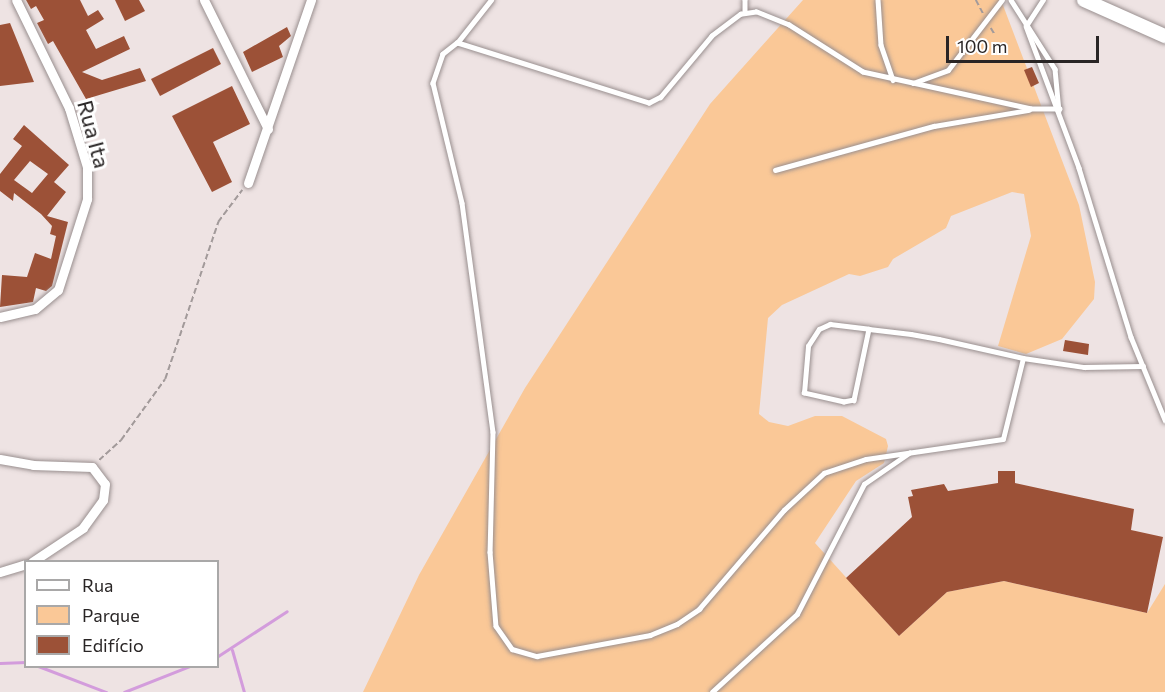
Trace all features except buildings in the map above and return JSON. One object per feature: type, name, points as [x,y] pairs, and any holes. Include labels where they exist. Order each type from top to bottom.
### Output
[{"type":"main road","points":[[1084,0],[1165,36]]},
{"type":"street","name":"Rua Ita","points":[[0,317],[35,309],[58,290],[87,199],[87,167],[69,108],[16,0]]},
{"type":"street","points":[[204,0],[268,129]]},
{"type":"street","points":[[248,183],[311,0]]},
{"type":"street","points":[[0,459],[33,465],[92,467],[105,484],[103,500],[68,542],[34,560]]},
{"type":"street","points":[[0,562],[22,566]]},
{"type":"street","points":[[0,572],[22,566]]},
{"type":"lane","points":[[491,0],[457,43],[438,61],[433,83],[462,203],[482,328],[493,432],[492,605],[496,626],[512,649],[537,656],[650,635],[677,624],[699,609],[810,484],[841,465],[1003,439],[1023,358]]},
{"type":"lane","points":[[745,0],[745,13]]},
{"type":"lane","points":[[878,0],[881,45],[893,80]]},
{"type":"lane","points":[[912,83],[948,70],[1002,0]]},
{"type":"lane","points":[[1011,0],[1055,69],[1058,110]]},
{"type":"lane","points":[[1026,26],[1043,0]]},
{"type":"lane","points":[[457,43],[649,103],[661,97],[712,36],[745,13],[770,16],[864,72],[1032,110]]},
{"type":"lane","points":[[1026,26],[1058,110],[1143,366],[1165,420]]},
{"type":"lane","points":[[775,170],[934,126],[1032,110],[1058,110]]},
{"type":"lane","points":[[869,329],[854,400],[844,402],[804,393],[808,346],[819,329],[830,324],[869,329],[1084,367],[1143,366]]},
{"type":"lane","points":[[712,692],[797,614],[864,484],[911,452]]},
{"type":"path","points":[[92,467],[122,440],[165,379],[218,222],[248,183]]},
{"type":"green space","points":[[803,0],[1001,0],[1079,205],[1095,282],[1094,299],[1062,339],[1026,354],[998,346],[1031,236],[1024,194],[1012,192],[951,216],[946,228],[893,259],[888,267],[860,276],[849,274],[782,305],[768,318],[759,414],[769,422],[788,426],[815,416],[842,416],[886,439],[888,446],[884,463],[856,481],[815,543],[899,636],[947,592],[1004,581],[1147,613],[1165,584],[1165,692],[363,692],[419,575],[525,388],[710,104]]},
{"type":"waterway","points":[[219,655],[287,611]]},
{"type":"waterway","points":[[232,650],[244,692]]},
{"type":"waterway","points":[[0,663],[24,662]]},
{"type":"waterway","points":[[43,668],[106,692]]},
{"type":"waterway","points":[[124,692],[185,668]]}]
